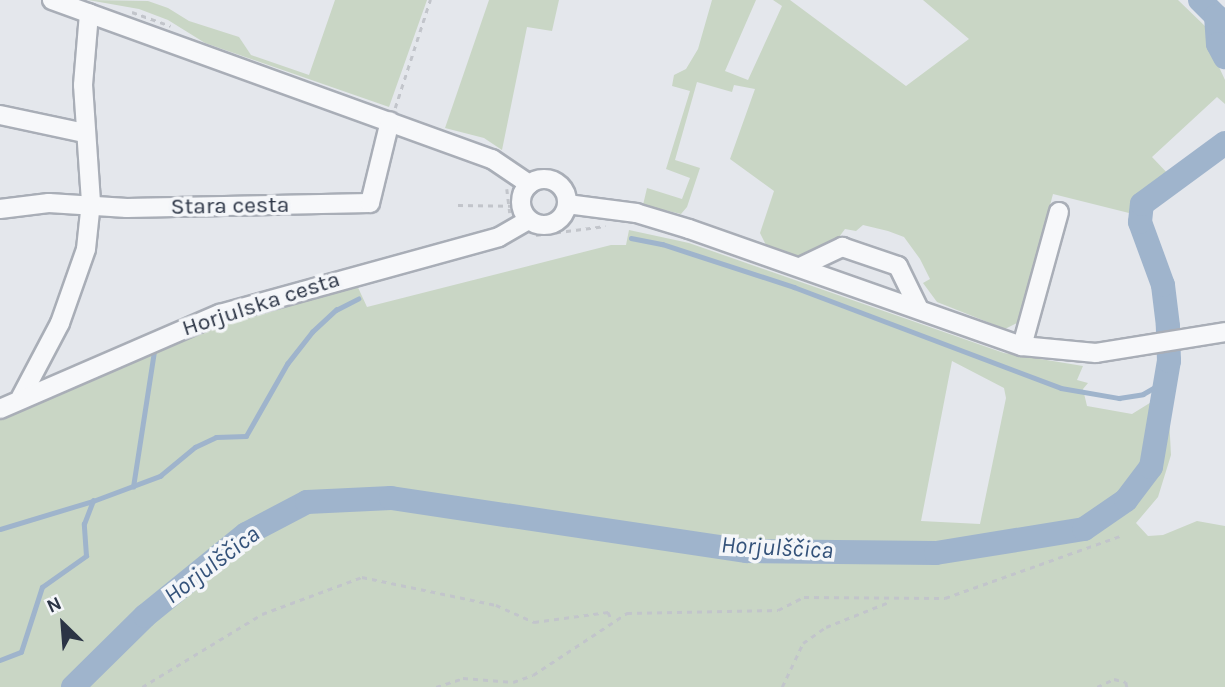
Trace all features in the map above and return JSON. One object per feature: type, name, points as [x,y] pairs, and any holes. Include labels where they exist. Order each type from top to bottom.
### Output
[{"type":"street","points":[[52,0],[492,159],[529,184],[552,179],[564,189],[567,204],[553,223],[525,213],[529,184]]},
{"type":"street","points":[[21,398],[39,369],[77,278],[91,202],[85,133],[89,13]]},
{"type":"street","points":[[0,115],[85,133]]},
{"type":"street","name":"Stara cesta","points":[[0,209],[91,202],[127,208],[370,203],[390,121]]},
{"type":"street","points":[[567,204],[636,213],[800,267],[1021,346],[1096,353],[1181,341],[1225,331]]},
{"type":"street","points":[[1021,346],[1059,212]]},
{"type":"street","name":"Horjulska cesta","points":[[0,409],[220,314],[499,237],[525,213]]},
{"type":"street","points":[[800,267],[842,247],[898,266],[919,309]]},
{"type":"path","points":[[390,121],[430,0]]},
{"type":"path","points":[[458,205],[525,213]]},
{"type":"path","points":[[436,687],[463,678],[513,682],[533,675],[612,620],[627,613],[678,609],[778,610],[804,597],[892,600],[945,598],[1123,535]]},
{"type":"path","points":[[142,687],[262,614],[362,577],[496,605],[534,622],[608,612],[612,620]]},
{"type":"path","points":[[782,687],[803,643],[825,627],[892,600]]},
{"type":"path","points":[[1097,687],[1114,679],[1126,682],[1127,687]]},
{"type":"green space","points":[[88,0],[148,1],[168,8],[189,21],[239,37],[251,55],[309,75],[335,0],[427,0],[389,107],[205,43],[168,20],[139,9]]},
{"type":"green space","points":[[489,0],[559,0],[552,31],[527,27],[502,150],[484,138],[445,128]]},
{"type":"green space","points":[[712,0],[756,0],[725,71],[748,80],[782,6],[773,0],[790,0],[906,86],[969,39],[923,0],[1178,0],[1207,28],[1207,41],[1225,80],[1225,104],[1217,97],[1152,157],[1171,177],[1135,198],[1129,213],[1053,194],[1019,322],[1005,329],[937,302],[923,283],[930,279],[920,259],[904,237],[888,231],[863,225],[856,231],[845,229],[836,241],[809,256],[792,255],[766,245],[760,233],[774,191],[730,159],[755,89],[734,85],[732,92],[697,82],[675,160],[700,168],[687,207],[681,214],[643,205],[647,188],[682,199],[690,178],[666,169],[690,91],[672,86],[674,75],[686,69],[698,49]]},
{"type":"green space","points":[[629,230],[689,243],[1004,353],[1083,366],[1077,380],[1088,383],[1083,389],[1087,406],[1132,414],[1153,401],[1163,406],[1169,417],[1171,455],[1158,497],[1136,523],[1148,536],[1163,535],[1197,521],[1225,526],[1225,687],[0,687],[0,417],[229,317],[355,281],[367,307],[611,245],[626,245]],"holes":[[[952,361],[1004,388],[1006,398],[980,524],[921,521]]]},
{"type":"waterway","name":"Horjulščica","points":[[1200,0],[1216,16],[1218,44],[1225,57]]},
{"type":"waterway","name":"Horjulščica","points":[[73,687],[145,616],[246,534],[307,502],[391,498],[747,551],[936,553],[1084,529],[1126,500],[1151,467],[1169,361],[1168,326],[1163,285],[1140,222],[1142,204],[1225,143]]},
{"type":"waterway","points":[[631,238],[662,244],[794,287],[1061,388],[1119,398],[1143,394],[1164,382]]},
{"type":"waterway","points":[[0,660],[21,652],[42,587],[86,556],[84,524],[93,501],[160,476],[195,447],[216,437],[246,436],[287,364],[312,332],[336,310],[358,299]]},
{"type":"waterway","points":[[133,487],[154,351]]},
{"type":"waterway","points":[[0,529],[93,501]]}]
